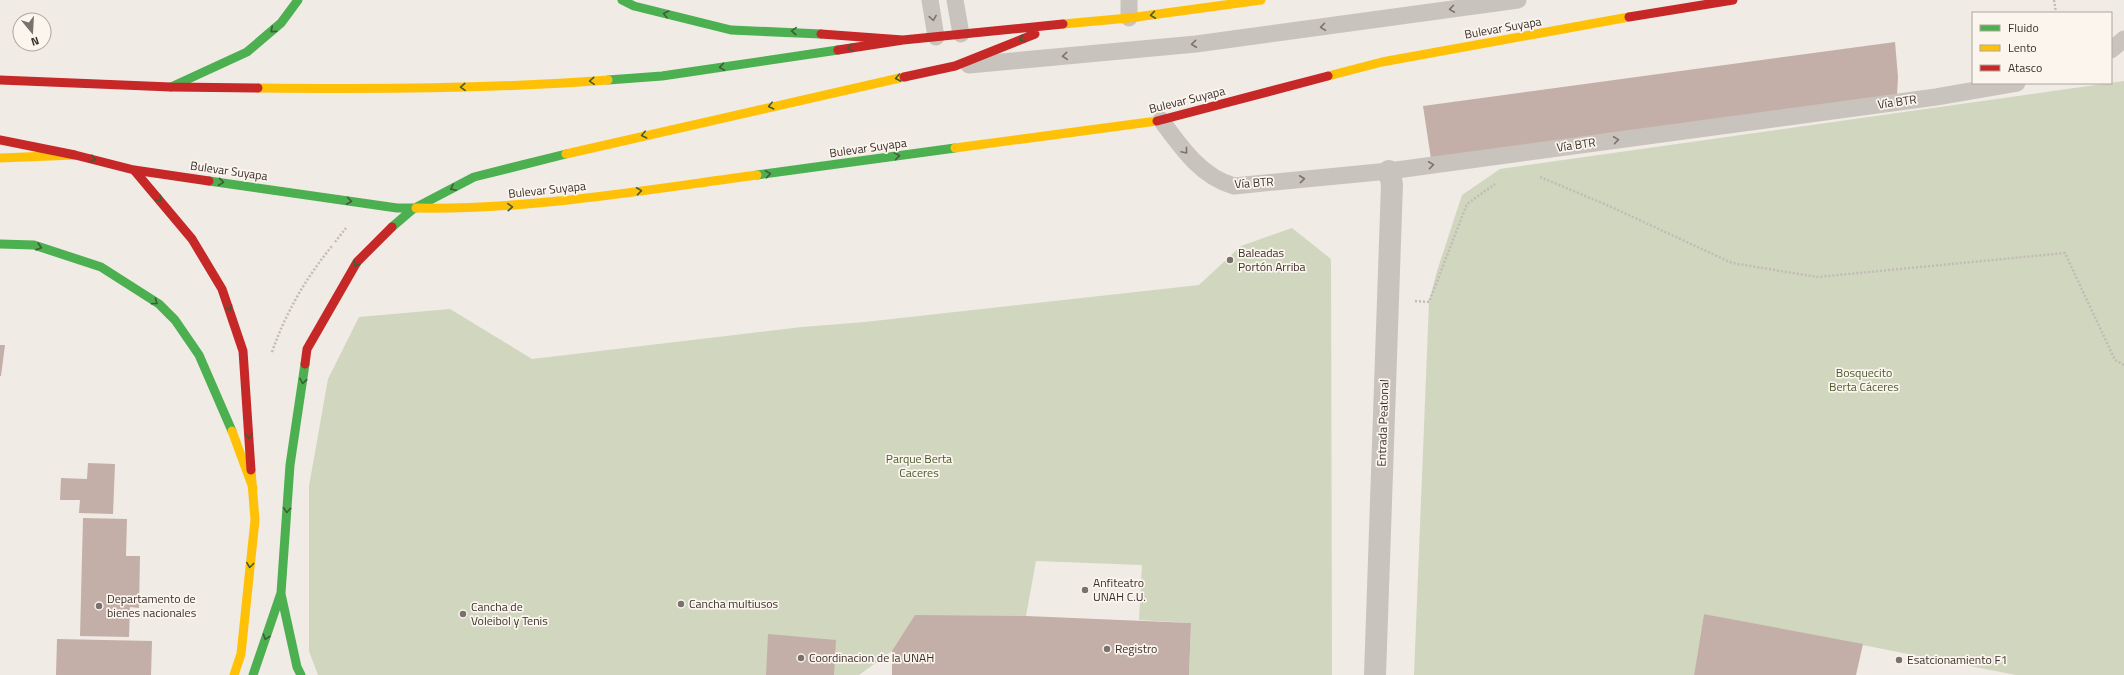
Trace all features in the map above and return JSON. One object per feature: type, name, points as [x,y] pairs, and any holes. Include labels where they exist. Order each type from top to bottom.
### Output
[{"type":"main road","points":[[171,87],[247,52],[282,22],[298,0]]},
{"type":"main road","points":[[622,0],[634,6],[731,30],[784,30],[903,40]]},
{"type":"main road","points":[[0,80],[171,87],[413,89],[545,84],[662,76],[903,40],[1129,18],[1196,4],[1261,0]]},
{"type":"main road","name":"Bulevar Suyapa","points":[[0,140],[75,155],[134,170],[397,208],[471,209],[552,203],[1161,120],[1382,62],[1706,3],[1733,0]]},
{"type":"main road","points":[[253,675],[281,593],[290,465],[307,349],[356,262],[382,235],[413,208],[474,177],[488,172],[853,87],[955,66],[1058,25]]},
{"type":"main road","points":[[0,158],[75,155]]},
{"type":"main road","points":[[134,170],[192,239],[224,296],[243,351],[255,520],[240,654],[234,675]]},
{"type":"main road","points":[[0,244],[34,245],[101,267],[159,304],[175,320],[200,355],[232,430],[253,488]]},
{"type":"main road","points":[[281,593],[297,667],[301,675]]},
{"type":"street","name":"Entrada Peatonal","points":[[1375,675],[1386,300],[1392,184],[1389,170]]},
{"type":"lane","points":[[930,0],[936,37]]},
{"type":"lane","points":[[955,0],[961,34]]},
{"type":"lane","points":[[1129,0],[1129,18]]},
{"type":"lane","points":[[955,66],[1196,44],[1518,0]]},
{"type":"lane","points":[[2112,49],[2124,39]]},
{"type":"lane","name":"Vía BTR","points":[[1161,120],[1186,154],[1221,182],[1234,186],[1389,170],[1936,97],[2010,84]]},
{"type":"path","points":[[2054,0],[2056,12]]},
{"type":"path","points":[[1534,176],[1540,177],[1607,205],[1732,263],[1817,277],[2065,253],[2115,360],[2124,365]]},
{"type":"path","points":[[1386,300],[1428,302],[1467,204],[1495,184],[1502,181]]},
{"type":"green space","name":"Bosquecito Berta Cáceres","points":[[2124,81],[2124,675],[2016,675],[1704,614],[1694,675],[1414,675],[1429,302],[1437,271],[1462,195],[1500,169],[2103,84],[2112,84],[2112,83]]},
{"type":"green space","name":"Parque Berta Caceres","points":[[1292,228],[1331,259],[1332,675],[1189,675],[1191,623],[1139,620],[1142,565],[1036,561],[1026,616],[892,651],[859,675],[318,675],[309,651],[309,486],[328,379],[359,317],[450,309],[532,359],[802,327],[865,322],[1199,285],[1241,246]]},
{"type":"building","points":[[1895,42],[1898,77],[1897,96],[1431,159],[1423,106]]},
{"type":"building","points":[[0,345],[5,345],[1,376],[0,376]]},
{"type":"building","points":[[88,463],[115,464],[113,514],[79,513],[80,500],[60,500],[61,478],[87,479]]},
{"type":"building","points":[[83,518],[127,519],[126,556],[140,556],[139,608],[130,607],[129,637],[80,636]]},
{"type":"building","points":[[1704,614],[1863,644],[1856,675],[1694,675]]},
{"type":"building","points":[[915,615],[1026,616],[1191,623],[1189,675],[892,675],[892,651]]},
{"type":"building","name":"Coordinacion de la UNAH","points":[[768,634],[836,640],[834,675],[766,675]]},
{"type":"building","points":[[57,639],[152,641],[151,675],[56,675]]},
{"type":"traffic: fast","points":[[171,87],[247,52],[281,23],[298,0]]},
{"type":"traffic: fast","points":[[622,0],[634,6],[731,30],[821,34]]},
{"type":"traffic: fast","points":[[608,80],[662,76],[838,50]]},
{"type":"traffic: fast","points":[[757,175],[955,148]]},
{"type":"traffic: fast","points":[[392,227],[413,209],[474,177],[566,154]]},
{"type":"traffic: fast","points":[[209,181],[397,208],[416,208]]},
{"type":"traffic: fast","points":[[0,244],[34,245],[101,267],[159,304],[175,320],[199,355],[232,431]]},
{"type":"traffic: fast","points":[[253,675],[281,593],[290,465],[305,364]]},
{"type":"traffic: fast","points":[[281,594],[297,667],[301,675]]},
{"type":"traffic: slow","points":[[1063,24],[1129,18],[1261,0]]},
{"type":"traffic: slow","points":[[1328,76],[1382,62],[1629,17]]},
{"type":"traffic: slow","points":[[566,154],[904,77]]},
{"type":"traffic: slow","points":[[258,88],[433,88],[608,80]]},
{"type":"traffic: slow","points":[[955,148],[1157,121]]},
{"type":"traffic: slow","points":[[0,158],[75,155]]},
{"type":"traffic: slow","points":[[416,208],[502,206],[587,198],[757,175]]},
{"type":"traffic: slow","points":[[232,431],[253,488]]},
{"type":"traffic: slow","points":[[234,675],[241,654],[255,520],[251,470]]},
{"type":"traffic: jam","points":[[1629,17],[1733,0]]},
{"type":"traffic: jam","points":[[838,50],[903,40],[1063,24]]},
{"type":"traffic: jam","points":[[821,34],[903,40]]},
{"type":"traffic: jam","points":[[904,77],[955,66],[1035,34]]},
{"type":"traffic: jam","points":[[1157,121],[1328,76]]},
{"type":"traffic: jam","points":[[0,80],[171,87],[258,88]]},
{"type":"traffic: jam","points":[[0,140],[75,155],[134,170],[209,181]]},
{"type":"traffic: jam","points":[[134,170],[192,239],[222,289],[243,351],[251,470]]},
{"type":"traffic: jam","points":[[305,364],[307,349],[357,262],[392,227]]},
{"type":"place","name":"Baleadas Portón Arriba","points":[[1230,260]]},
{"type":"place","name":"Anfiteatro UNAH C.U.","points":[[1085,590]]},
{"type":"place","name":"Cancha multiusos","points":[[681,604]]},
{"type":"place","name":"Departamento de bienes nacionales","points":[[99,606]]},
{"type":"place","name":"Cancha de Voleibol y Tenis","points":[[463,614]]},
{"type":"place","name":"Registro","points":[[1107,649]]},
{"type":"place","name":"Coordinacion de la UNAH","points":[[801,658]]},
{"type":"place","name":"Esatcionamiento F1","points":[[1899,660]]}]
